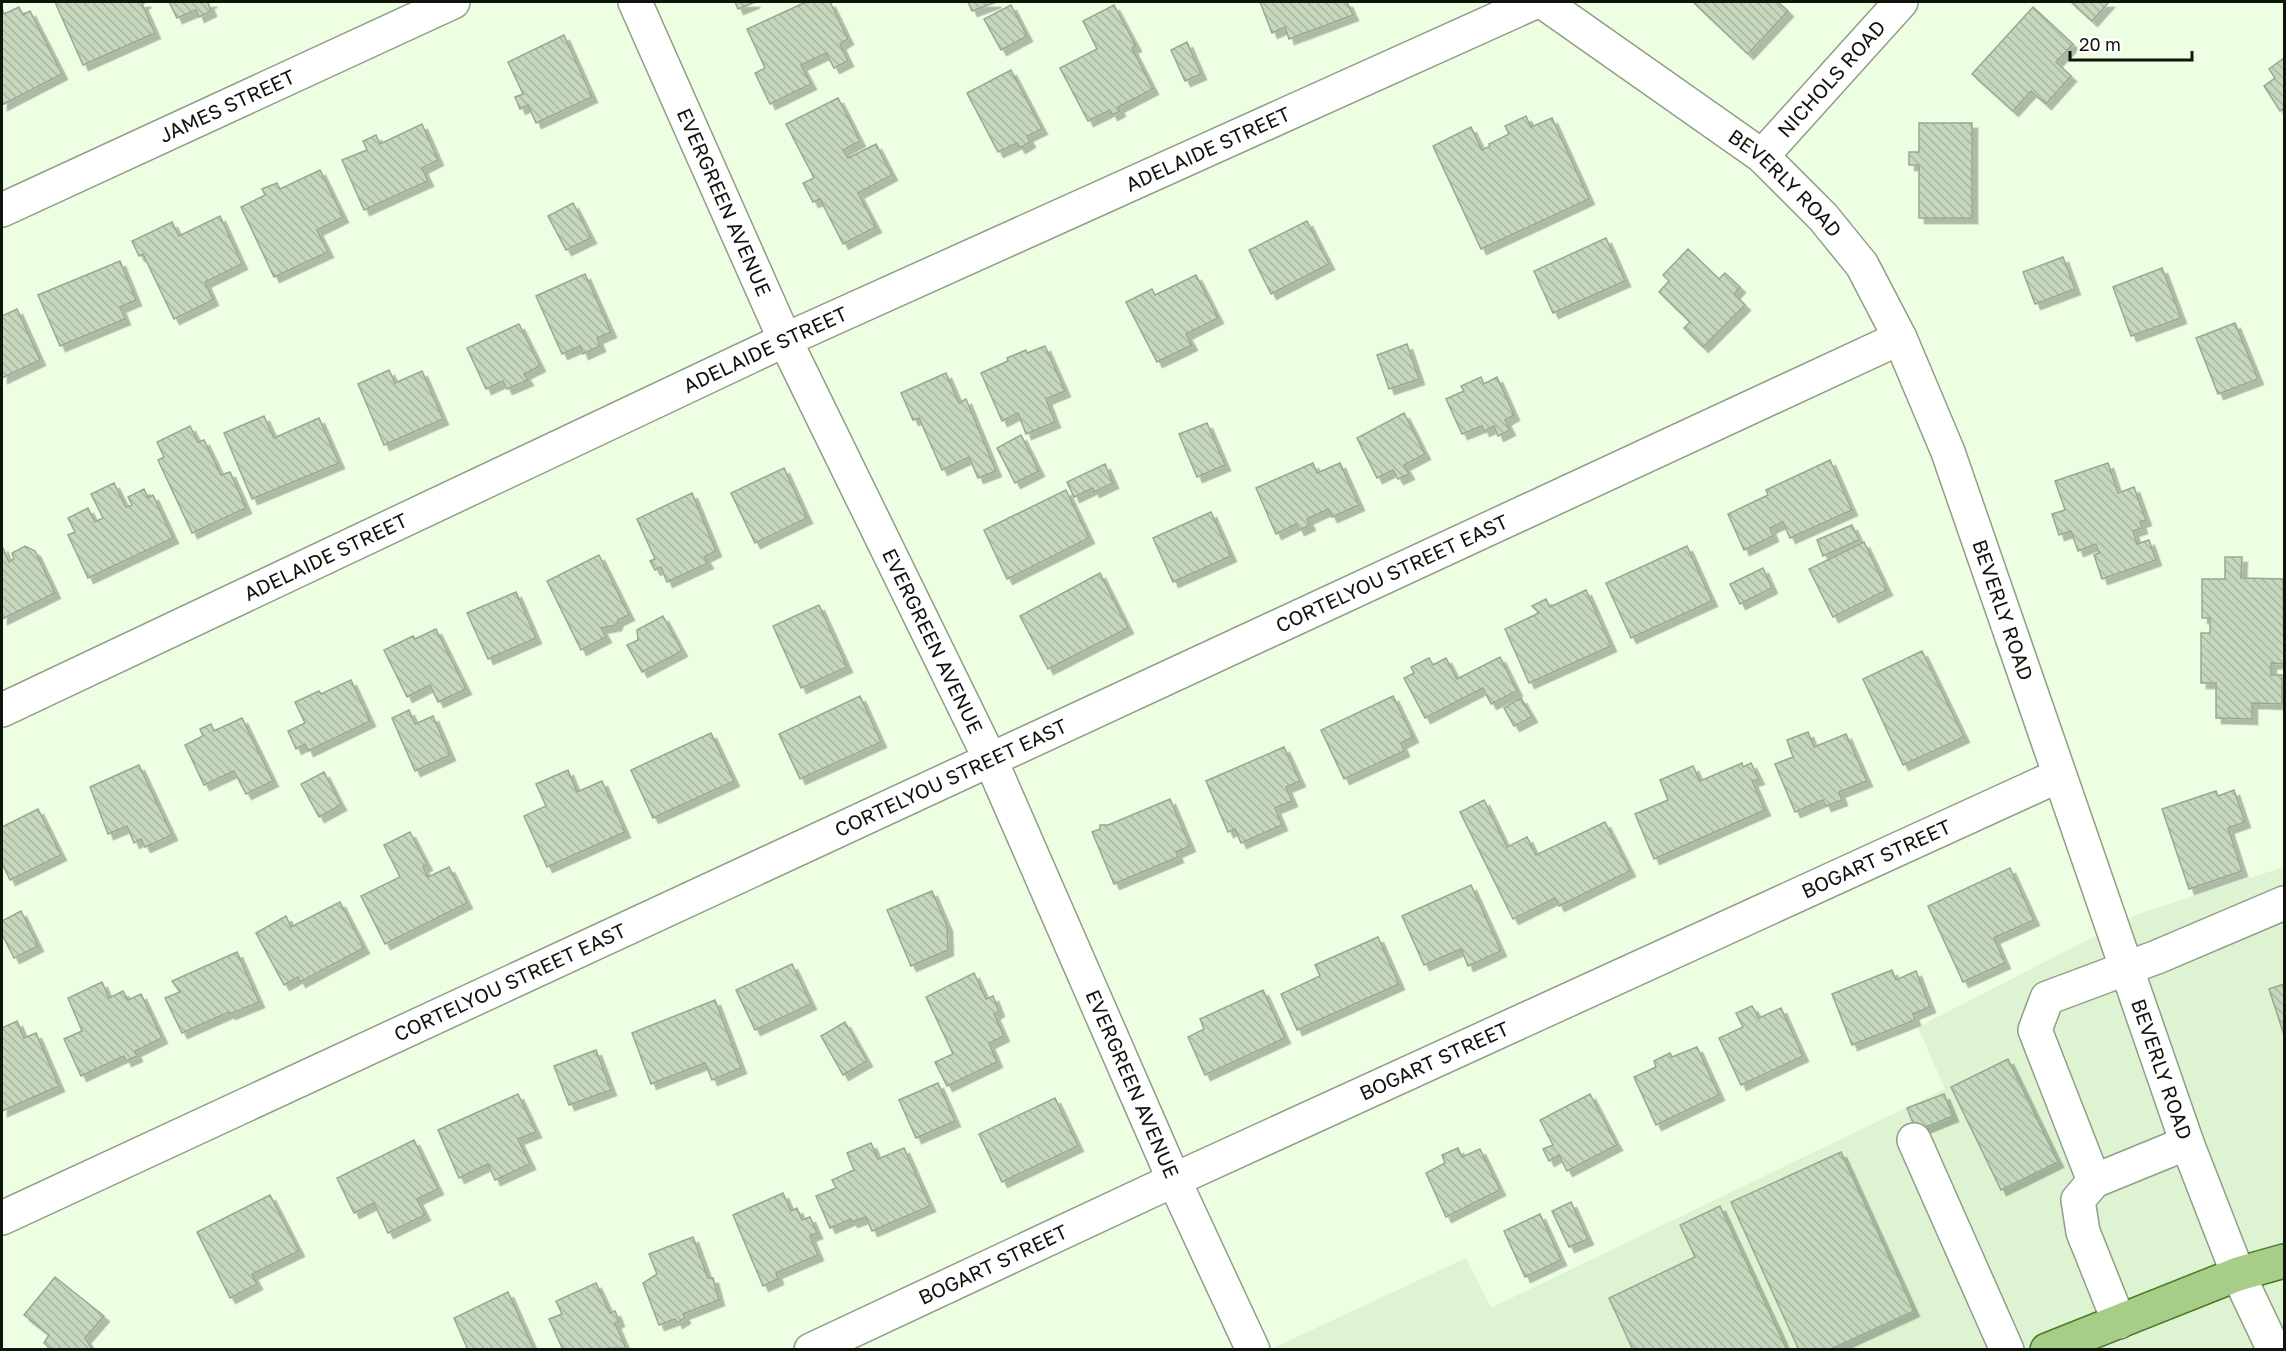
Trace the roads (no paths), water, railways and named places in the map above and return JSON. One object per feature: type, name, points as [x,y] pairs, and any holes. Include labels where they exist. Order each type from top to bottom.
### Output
[{"type":"main road","points":[[2047,1350],[2238,1274],[2284,1261]]},
{"type":"street","name":"JAMES STREET","points":[[2,210],[453,2]]},
{"type":"street","name":"EVERGREEN AVENUE","points":[[635,2],[785,340],[991,761],[1174,1180],[1253,1350]]},
{"type":"street","name":"ADELAIDE STREET","points":[[2,710],[785,340],[1535,2]]},
{"type":"street","name":"BEVERLY ROAD","points":[[1543,2],[1762,156],[1823,217],[1862,265],[1900,338],[1948,452],[2058,776],[2187,1143],[2238,1274],[2274,1350]]},
{"type":"street","name":"NICHOLS ROAD","points":[[1762,156],[1901,2]]},
{"type":"street","name":"CORTELYOU STREET EAST","points":[[2,1218],[1900,338]]},
{"type":"street","name":"BOGART STREET","points":[[811,1350],[1174,1180],[2058,776]]},
{"type":"street","points":[[2094,1181],[2036,1030],[2047,998],[2125,969],[2284,903]]},
{"type":"street","points":[[1914,1140],[2007,1350]]},
{"type":"street","points":[[2119,1322],[2083,1232],[2078,1200],[2094,1181],[2187,1143]]}]
